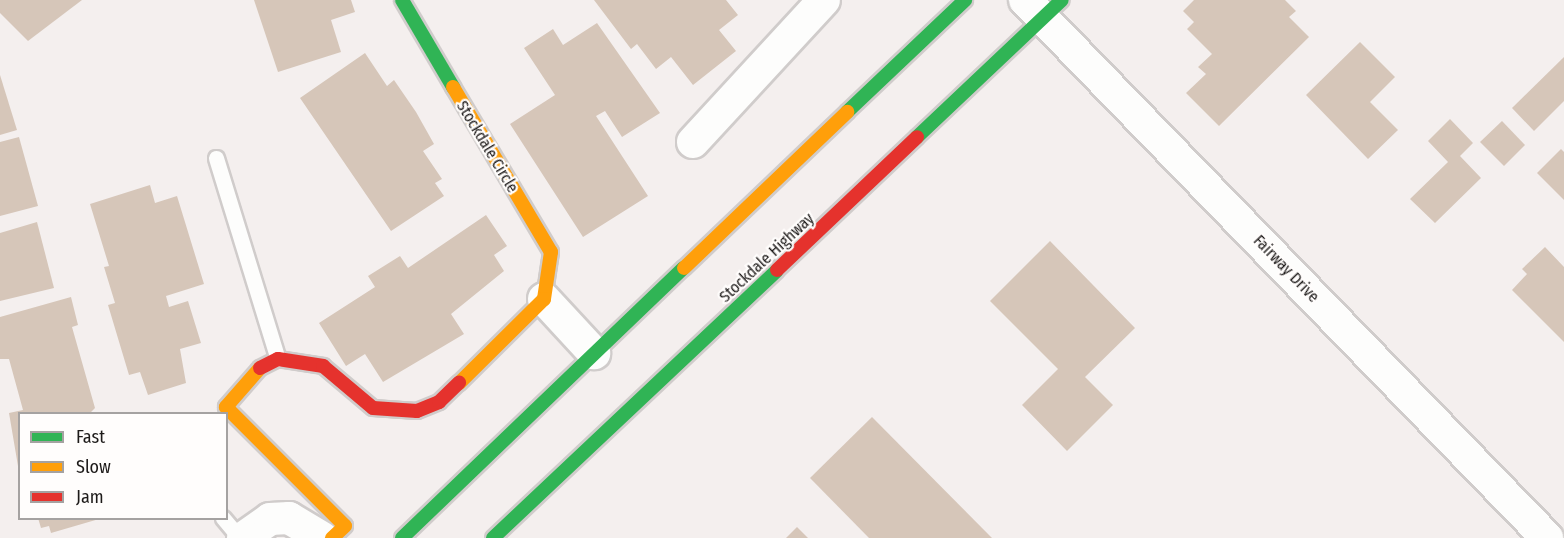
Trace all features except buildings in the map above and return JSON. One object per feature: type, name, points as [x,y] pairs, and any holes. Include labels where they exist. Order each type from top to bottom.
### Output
[{"type":"main road","name":"Stockdale Circle","points":[[402,0],[551,252],[544,299]]},
{"type":"main road","points":[[402,538],[965,0]]},
{"type":"main road","name":"Stockdale Highway","points":[[493,538],[1043,6]]},
{"type":"main road","points":[[223,410],[257,369],[278,359],[322,366],[373,408],[417,411],[439,402],[544,299]]},
{"type":"main road","points":[[228,415],[345,526],[332,537]]},
{"type":"street","points":[[693,142],[822,1]]},
{"type":"street","name":"Fairway Drive","points":[[1043,6],[1547,538]]},
{"type":"street","points":[[544,299],[594,353]]},
{"type":"street","points":[[242,538],[270,519],[289,518],[332,537]]},
{"type":"lane","points":[[216,158],[278,359]]},
{"type":"lane","points":[[224,520],[242,538]]},
{"type":"traffic: fast","points":[[402,0],[453,87]]},
{"type":"traffic: fast","points":[[847,112],[965,0]]},
{"type":"traffic: fast","points":[[917,137],[1062,0]]},
{"type":"traffic: fast","points":[[402,538],[684,268]]},
{"type":"traffic: fast","points":[[493,538],[777,270]]},
{"type":"traffic: slow","points":[[453,87],[551,252],[544,299],[459,383]]},
{"type":"traffic: slow","points":[[684,268],[847,112]]},
{"type":"traffic: slow","points":[[260,368],[226,407],[345,526],[332,538]]},
{"type":"traffic: jam","points":[[777,270],[917,137]]},
{"type":"traffic: jam","points":[[260,368],[278,359],[323,366],[373,408],[417,411],[439,402],[459,383]]}]
